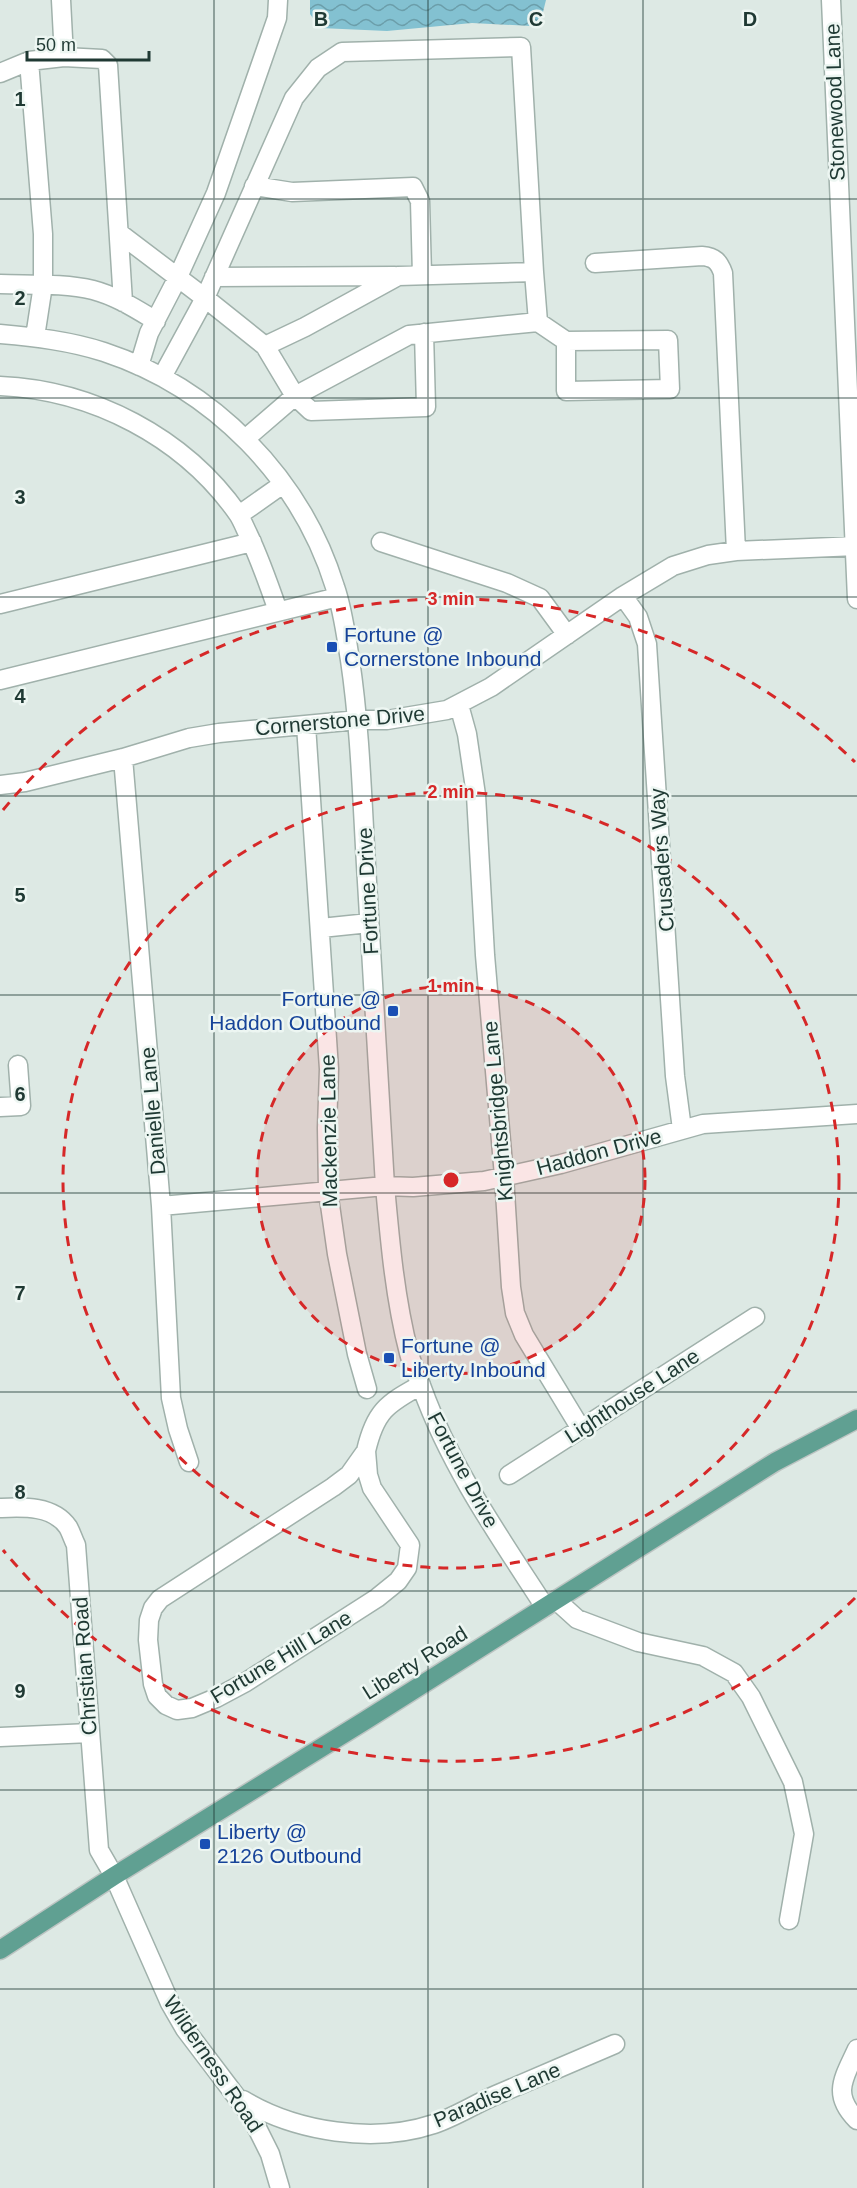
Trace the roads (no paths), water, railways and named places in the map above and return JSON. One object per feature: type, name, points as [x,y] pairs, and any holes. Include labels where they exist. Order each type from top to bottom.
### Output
[{"type":"main road","name":"Liberty Road","points":[[0,1950],[114,1876],[776,1462],[857,1419]]},
{"type":"street","points":[[61,0],[64,57]]},
{"type":"street","points":[[139,366],[149,333],[177,279],[216,193],[277,18],[278,0]]},
{"type":"street","name":"Stonewood Lane","points":[[831,0],[852,342],[857,599]]},
{"type":"street","points":[[162,377],[205,298],[294,98],[318,68],[342,52],[521,47],[538,322]]},
{"type":"street","points":[[0,73],[30,61],[64,57],[102,59],[108,65],[123,302]]},
{"type":"street","points":[[30,61],[44,234],[43,285],[35,337]]},
{"type":"street","points":[[254,186],[292,192],[413,187],[420,201],[422,275]]},
{"type":"street","points":[[118,233],[265,346],[295,396],[310,411],[426,407],[424,333]]},
{"type":"street","points":[[595,263],[702,256],[711,257],[719,264],[723,273],[736,551]]},
{"type":"street","points":[[214,277],[398,276],[534,272]]},
{"type":"street","points":[[265,346],[305,327],[398,276]]},
{"type":"street","points":[[0,284],[43,285],[92,290],[123,302],[156,321]]},
{"type":"street","points":[[245,439],[295,396],[408,335],[424,333],[538,322],[566,341],[669,340],[670,389],[566,391],[566,341]]},
{"type":"street","name":"Fortune Drive","points":[[0,334],[70,343],[103,352],[162,377],[211,409],[245,439],[267,461],[309,524],[323,554],[338,597],[358,720],[385,1186],[392,1259],[410,1356],[442,1438],[460,1474],[550,1603],[577,1619],[638,1641],[704,1656],[734,1673],[751,1697],[793,1782],[804,1834],[789,1920]]},
{"type":"street","points":[[0,386],[26,387],[82,400],[126,418],[164,441],[207,477],[239,515],[278,611]]},
{"type":"street","points":[[239,515],[283,484]]},
{"type":"street","points":[[0,604],[252,543]]},
{"type":"street","points":[[381,543],[507,583],[540,598],[567,635]]},
{"type":"street","name":"Cornerstone Drive","points":[[0,785],[25,782],[123,758],[156,747],[219,733],[358,720],[387,720],[423,715],[459,705],[491,687],[623,596],[673,566],[708,555],[736,551],[856,546]]},
{"type":"street","name":"Crusaders Way","points":[[623,596],[638,617],[647,644],[675,1076],[682,1129]]},
{"type":"street","points":[[0,681],[338,597]]},
{"type":"street","name":"Knightsbridge Lane","points":[[459,705],[467,734],[476,795],[485,955],[511,1287],[515,1312],[524,1335],[581,1429]]},
{"type":"street","name":"Mackenzie Lane","points":[[306,725],[329,1069],[328,1191],[337,1254],[357,1354],[367,1389]]},
{"type":"street","name":"Danielle Lane","points":[[123,758],[161,1206],[171,1398],[189,1462]]},
{"type":"street","points":[[321,928],[369,923]]},
{"type":"street","points":[[0,1107],[21,1106],[18,1065]]},
{"type":"street","name":"Haddon Drive","points":[[161,1206],[385,1186],[447,1185],[484,1181],[561,1164],[704,1124],[857,1114]]},
{"type":"street","name":"Lighthouse Lane","points":[[509,1475],[755,1317]]},
{"type":"street","name":"Fortune Hill Lane","points":[[366,1451],[368,1475],[372,1488],[410,1545],[407,1568],[398,1581],[377,1598],[216,1698],[192,1708],[177,1710],[166,1705],[157,1696],[153,1684],[148,1640],[149,1620],[153,1608],[170,1591],[242,1548],[349,1475],[366,1451],[375,1420],[399,1397],[421,1385]]},
{"type":"street","name":"Christian Road","points":[[0,1508],[34,1508],[56,1516],[68,1527],[76,1545],[99,1850],[114,1876]]},
{"type":"street","points":[[0,1737],[90,1733]]},
{"type":"street","name":"Wilderness Road","points":[[114,1876],[170,2003],[191,2037],[239,2098],[259,2130],[270,2154],[280,2188]]},
{"type":"street","name":"Paradise Lane","points":[[239,2098],[276,2117],[324,2130],[374,2133],[417,2128],[435,2124],[615,2044]]},
{"type":"street","points":[[857,2049],[841,2085],[846,2109],[857,2120]]},
{"type":"water","points":[[310,0],[546,0],[542,16],[531,26],[472,23],[387,31],[320,28],[310,14]]},
{"type":"place","name":"Fortune @ Cornerstone Inbound","points":[[332,647]]},
{"type":"place","name":"Fortune @ Haddon Outbound","points":[[393,1011]]},
{"type":"place","name":"Fortune @ Liberty Inbound","points":[[389,1358]]},
{"type":"place","name":"Liberty @ 2126 Outbound","points":[[205,1844]]}]
